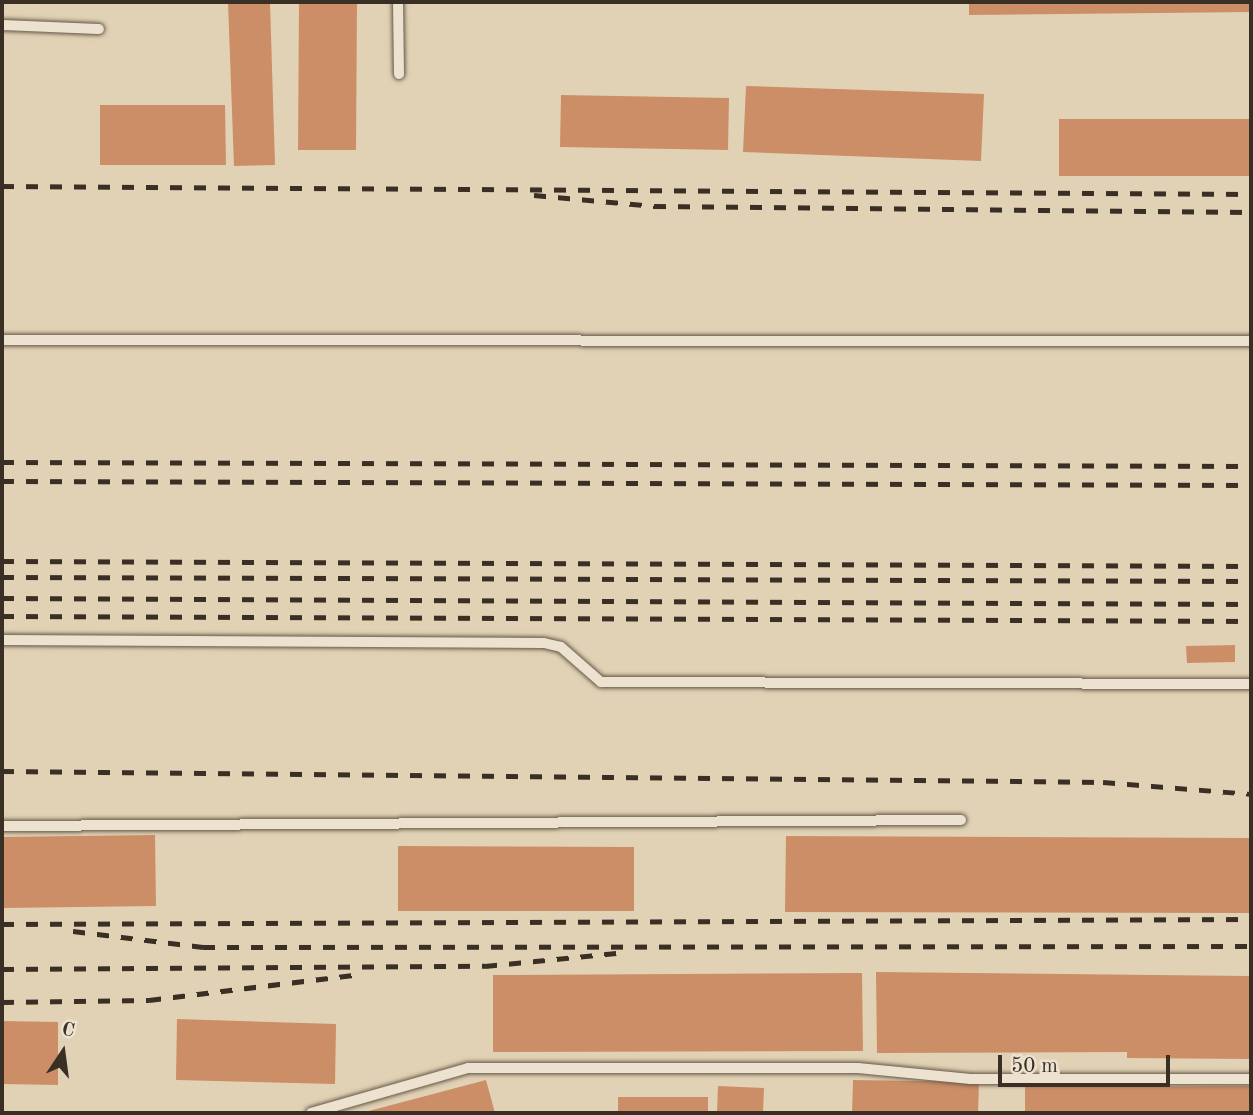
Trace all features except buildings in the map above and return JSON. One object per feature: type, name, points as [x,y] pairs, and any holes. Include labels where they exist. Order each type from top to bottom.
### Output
[{"type":"lane","points":[[398,2],[399,74]]},
{"type":"lane","points":[[2,25],[99,29]]},
{"type":"lane","points":[[2,340],[1251,341]]},
{"type":"lane","points":[[2,640],[544,643],[561,647],[601,682],[1251,684]]},
{"type":"lane","points":[[2,826],[961,820]]},
{"type":"lane","points":[[311,1113],[468,1068],[858,1068],[970,1079],[1251,1079]]},
{"type":"railway","points":[[2,186],[1251,194]]},
{"type":"railway","points":[[534,195],[654,206],[1251,212]]},
{"type":"railway","points":[[2,462],[1251,466]]},
{"type":"railway","points":[[2,481],[1251,485]]},
{"type":"railway","points":[[2,561],[1251,566]]},
{"type":"railway","points":[[2,577],[1251,581]]},
{"type":"railway","points":[[2,598],[1251,604]]},
{"type":"railway","points":[[2,616],[1251,621]]},
{"type":"railway","points":[[2,771],[1103,782],[1251,794]]},
{"type":"railway","points":[[2,924],[1251,919]]},
{"type":"railway","points":[[73,931],[203,947],[1251,946]]},
{"type":"railway","points":[[2,969],[485,966],[616,953]]},
{"type":"railway","points":[[2,1002],[149,1000],[361,974]]}]
